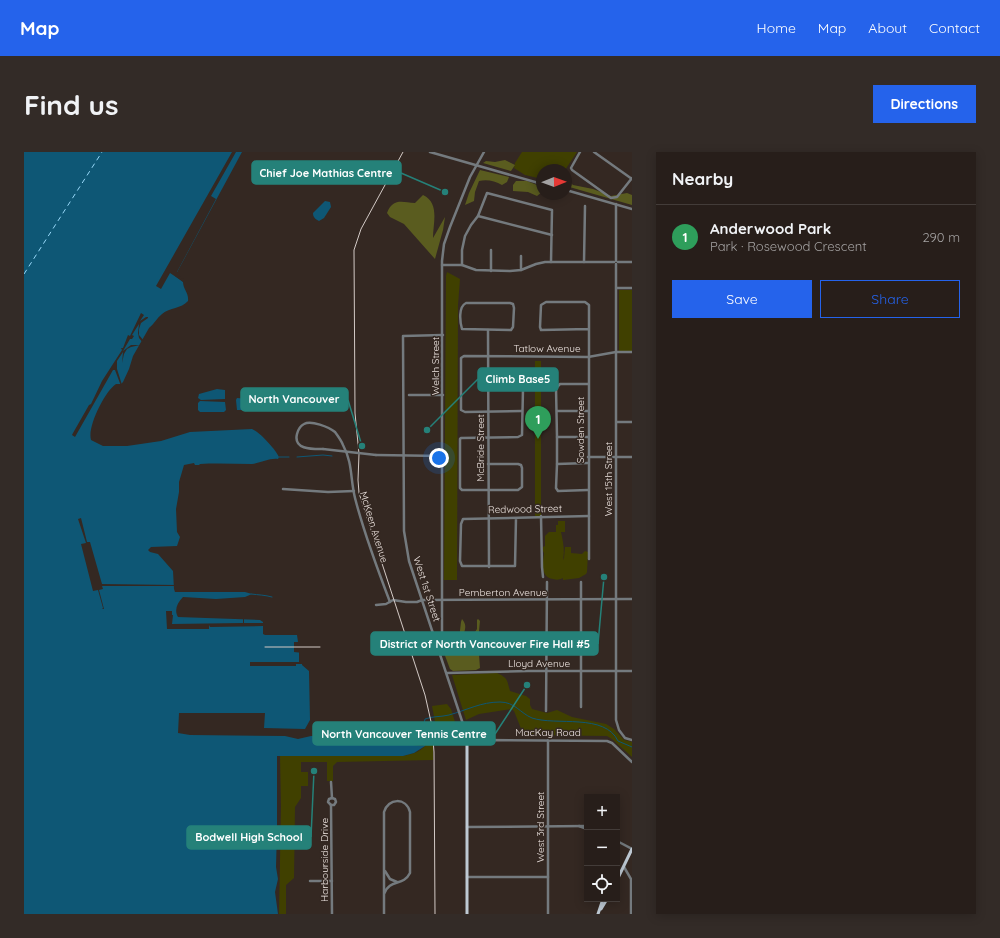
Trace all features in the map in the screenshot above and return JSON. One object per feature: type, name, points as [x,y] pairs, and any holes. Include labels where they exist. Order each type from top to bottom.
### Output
[{"type":"main road","name":"West 1st Street","points":[[467,740],[467,914]]},
{"type":"main road","points":[[620,871],[632,849]]},
{"type":"main road","points":[[600,910],[602,902]]},
{"type":"main road","points":[[598,914],[605,902]]},
{"type":"street","points":[[430,152],[536,182]]},
{"type":"street","name":"Welch Street","points":[[442,637],[442,265],[444,244],[447,234],[470,177],[484,152]]},
{"type":"street","points":[[580,152],[571,168],[572,170],[611,198],[617,197],[632,179],[594,152]]},
{"type":"street","points":[[462,265],[462,250],[466,236],[471,225],[478,216],[487,192],[550,209],[552,212],[551,262]]},
{"type":"street","points":[[572,192],[632,209]]},
{"type":"street","name":"West 15th Street","points":[[616,204],[617,724],[625,738],[632,740]]},
{"type":"street","points":[[584,262],[585,206]]},
{"type":"street","points":[[478,216],[552,235]]},
{"type":"street","points":[[491,250],[491,271]]},
{"type":"street","points":[[521,256],[521,270]]},
{"type":"street","points":[[442,265],[462,265],[476,270],[491,271],[521,270],[540,263],[551,262],[632,262]]},
{"type":"street","points":[[617,288],[632,288]]},
{"type":"street","name":"Sowden Street","points":[[589,329],[541,330],[540,308],[543,303],[546,302],[585,302],[589,305],[589,329],[588,356],[589,559]]},
{"type":"street","points":[[463,304],[513,304],[514,326],[512,329],[488,330],[462,329],[461,308],[463,304]]},
{"type":"street","name":"McBride Street","points":[[488,330],[489,567]]},
{"type":"street","name":"West 1st Street","points":[[442,335],[403,336],[404,535],[408,557],[458,708],[467,740]]},
{"type":"street","name":"Tatlow Avenue","points":[[488,411],[465,412],[461,410],[461,358],[464,356],[588,356],[616,352],[632,352]]},
{"type":"street","points":[[488,384],[519,384],[521,386],[523,432],[520,436],[464,437],[460,439],[460,488],[462,490],[518,490],[522,487],[521,465],[488,464]]},
{"type":"street","points":[[588,384],[559,385],[556,388],[556,488],[558,491],[588,490]]},
{"type":"street","points":[[409,395],[443,395]]},
{"type":"street","points":[[488,411],[522,411]]},
{"type":"street","points":[[557,411],[588,411]]},
{"type":"street","points":[[616,422],[632,422]]},
{"type":"street","name":"McKeen Avenue","points":[[390,602],[354,491],[350,459],[343,444],[336,434],[330,429],[312,423],[305,423],[299,428],[296,438],[299,444],[307,448],[323,449],[376,455],[403,456]]},
{"type":"street","points":[[557,437],[588,437]]},
{"type":"street","points":[[403,456],[443,456]]},
{"type":"street","points":[[588,457],[632,457]]},
{"type":"street","points":[[557,464],[588,463]]},
{"type":"street","points":[[283,490],[328,492],[354,491]]},
{"type":"street","points":[[541,516],[543,577]]},
{"type":"street","name":"Redwood Street","points":[[489,567],[464,567],[461,565],[461,521],[463,519],[588,516]]},
{"type":"street","points":[[489,567],[515,566],[516,518]]},
{"type":"street","points":[[546,710],[547,582]]},
{"type":"street","points":[[581,582],[581,708]]},
{"type":"street","name":"Pemberton Avenue","points":[[376,605],[382,605],[393,600],[417,602],[422,600],[632,600]]},
{"type":"street","name":"Lloyd Avenue","points":[[446,673],[632,671]]},
{"type":"street","name":"West 3rd Street","points":[[548,740],[548,914]]},
{"type":"street","name":"MacKay Road","points":[[440,741],[609,741],[632,762]]},
{"type":"street","points":[[331,782],[332,798],[336,802],[331,806],[328,801],[332,798]]},
{"type":"street","points":[[384,894],[388,886],[401,882],[407,878],[410,870],[410,812],[406,804],[399,801],[390,803],[385,810],[384,871],[384,894],[384,914]]},
{"type":"street","name":"Harbourside Drive","points":[[331,806],[332,914]]},
{"type":"street","points":[[466,827],[584,826]]},
{"type":"street","points":[[620,843],[632,849]]},
{"type":"street","points":[[622,868],[631,879],[631,914]]},
{"type":"street","points":[[384,871],[390,878],[397,882]]},
{"type":"street","points":[[620,874],[627,873]]},
{"type":"street","points":[[466,877],[548,877]]},
{"type":"street","points":[[310,881],[332,881]]},
{"type":"shaded area","points":[[522,152],[577,152],[569,164],[536,164],[536,178],[525,175],[514,168],[515,163]]},
{"type":"shaded area","points":[[505,160],[515,165],[511,171],[483,163],[486,161],[495,162]]},
{"type":"shaded area","points":[[480,170],[509,177],[507,182],[502,185],[497,182],[485,180],[479,181],[475,192],[474,201],[465,205],[469,193]]},
{"type":"shaded area","points":[[516,181],[527,181],[536,185],[536,196],[528,192],[513,191],[513,185]]},
{"type":"shaded area","points":[[572,184],[593,189],[611,196],[627,193],[632,195],[632,205],[572,188]]},
{"type":"shaded area","points":[[423,195],[432,203],[434,208],[433,238],[445,217],[435,259],[404,224],[390,217],[387,213],[389,208],[395,203],[415,203]]},
{"type":"shaded area","points":[[447,272],[460,279],[458,305],[457,580],[444,580]]},
{"type":"shaded area","points":[[619,290],[632,290],[632,351],[619,351]]},
{"type":"shaded area","points":[[535,361],[541,361],[541,516],[535,516]]},
{"type":"shaded area","points":[[558,521],[565,521],[565,532],[561,532],[564,549],[563,560],[565,547],[571,547],[571,553],[582,554],[585,551],[588,552],[587,572],[579,578],[563,580],[563,578],[556,580],[549,578],[544,573],[543,547],[545,546],[545,536],[549,532],[556,532],[556,525],[558,525]]},
{"type":"shaded area","points":[[462,619],[465,624],[464,633],[466,635],[475,632],[477,629],[477,620],[478,619],[480,621],[478,641],[480,668],[476,670],[453,671],[450,669],[444,653],[446,639],[459,639]]},
{"type":"shaded area","points":[[497,673],[503,676],[506,680],[510,691],[526,696],[530,699],[532,709],[547,713],[557,710],[572,717],[606,724],[614,729],[624,740],[632,742],[632,757],[607,736],[525,735],[514,711],[511,709],[479,714],[466,720],[452,675]]},
{"type":"shaded area","points":[[447,704],[451,709],[458,732],[438,737],[432,706]]},
{"type":"shaded area","points":[[433,738],[433,760],[337,762],[333,766],[333,781],[327,781],[327,762],[301,762],[301,772],[308,772],[308,786],[301,786],[301,798],[295,807],[294,878],[286,885],[286,914],[279,914],[281,806],[280,756],[403,756],[414,753],[423,748]]},
{"type":"water","points":[[24,152],[242,152],[175,276],[183,282],[188,296],[188,301],[185,304],[165,312],[149,328],[133,356],[123,382],[121,384],[116,384],[102,401],[94,418],[90,434],[91,440],[103,446],[127,446],[161,441],[190,432],[252,429],[275,450],[279,457],[278,459],[271,459],[252,464],[195,465],[194,463],[184,465],[179,482],[176,509],[177,532],[180,537],[177,546],[151,547],[148,550],[158,554],[173,571],[175,592],[245,592],[252,594],[245,597],[216,599],[183,597],[177,607],[176,612],[178,617],[260,620],[263,622],[263,634],[265,635],[297,635],[298,642],[294,642],[294,652],[303,653],[302,665],[309,671],[310,720],[305,729],[264,728],[265,713],[179,713],[178,733],[190,735],[285,736],[298,739],[311,736],[399,737],[413,745],[425,746],[414,753],[403,756],[277,756],[276,867],[278,879],[275,892],[278,914],[24,914]]},
{"type":"water","points":[[325,201],[330,202],[331,207],[324,218],[319,221],[314,218],[313,213]]},
{"type":"water","points":[[217,389],[225,390],[225,399],[201,400],[198,398],[199,394]]},
{"type":"water","points":[[237,398],[248,399],[249,409],[237,410]]},
{"type":"water","points":[[200,401],[225,402],[226,410],[224,412],[200,412],[198,410],[198,403]]},
{"type":"pier","points":[[232,152],[236,152],[211,196],[216,199],[177,272],[179,273],[177,275],[185,280],[185,283],[170,273],[161,289],[156,286]]},
{"type":"pier","points":[[141,313],[144,315],[140,321],[148,317],[141,323],[139,329],[139,335],[144,341],[143,343],[139,338],[138,333],[139,324],[132,335],[134,336],[130,339],[123,351],[131,345],[140,345],[127,349],[122,363],[123,352],[117,361],[117,369],[122,385],[121,386],[115,370],[113,370],[75,437],[72,435],[73,433],[91,404],[102,381],[122,350],[121,348],[123,348],[128,335],[130,336]]},
{"type":"pier","points":[[81,518],[87,542],[90,542],[102,584],[176,586],[102,586],[103,589],[99,590],[104,609],[102,609],[98,590],[93,591],[81,544],[86,543],[78,519]]},
{"type":"pier","points":[[166,611],[172,611],[172,624],[243,623],[244,618],[244,623],[263,623],[263,626],[210,627],[209,625],[209,629],[167,629]]},
{"type":"pier","points":[[299,652],[303,652],[303,664],[296,664],[296,666],[250,666],[250,662],[299,662]]},
{"type":"waterway","points":[[297,457],[323,455],[332,456]]},
{"type":"waterway","points":[[279,457],[289,457]]},
{"type":"waterway","points":[[251,594],[272,597]]},
{"type":"waterway","points":[[424,746],[426,740],[424,726],[425,719],[449,715],[487,703],[505,702],[532,718],[579,722],[602,727],[612,732],[618,741],[632,747]]},
{"type":"waterway","points":[[341,730],[404,730],[414,724],[424,724]]},
{"type":"ferry route","points":[[24,274],[102,152]]},
{"type":"railway","points":[[403,152],[361,229],[354,250],[355,413],[359,454],[359,493],[425,695],[432,726],[434,752],[435,914]]},
{"type":"railway","points":[[265,647],[320,647]]},
{"type":"place","name":"Chief Joe Mathias Centre","points":[[445,192]]},
{"type":"place","name":"Climb Base5","points":[[427,430]]},
{"type":"place","name":"Anderwood Park","points":[[538,439]]},
{"type":"place","name":"North Vancouver","points":[[362,446]]},
{"type":"place","name":"District of North Vancouver Fire Hall #5","points":[[604,577]]},
{"type":"place","name":"North Vancouver Tennis Centre","points":[[527,685]]},
{"type":"place","name":"Bodwell High School","points":[[314,771]]}]
